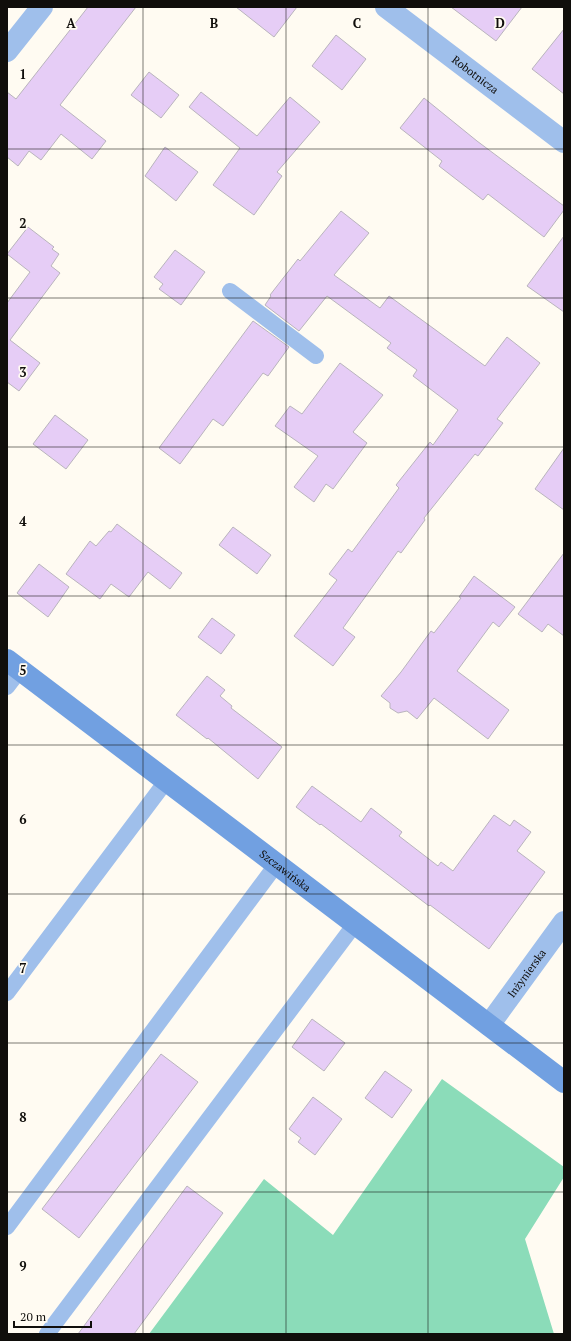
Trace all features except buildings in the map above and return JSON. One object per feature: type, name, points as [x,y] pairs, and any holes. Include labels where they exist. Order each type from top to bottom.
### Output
[{"type":"street","points":[[7,51],[42,7]]},
{"type":"street","name":"Robotnicza","points":[[386,7],[564,142]]},
{"type":"street","name":"Szczawińska","points":[[13,665],[167,780],[276,865],[564,1082]]},
{"type":"street","name":"Inżynierska","points":[[489,1024],[564,922]]},
{"type":"lane","points":[[230,291],[316,356]]},
{"type":"lane","points":[[7,687],[13,665]]},
{"type":"lane","points":[[7,993],[167,780]]},
{"type":"lane","points":[[7,1227],[276,865]]},
{"type":"lane","points":[[47,1334],[355,924]]},
{"type":"green space","points":[[442,1079],[564,1167],[564,1177],[525,1239],[554,1334],[149,1334],[264,1179],[333,1235]]}]
